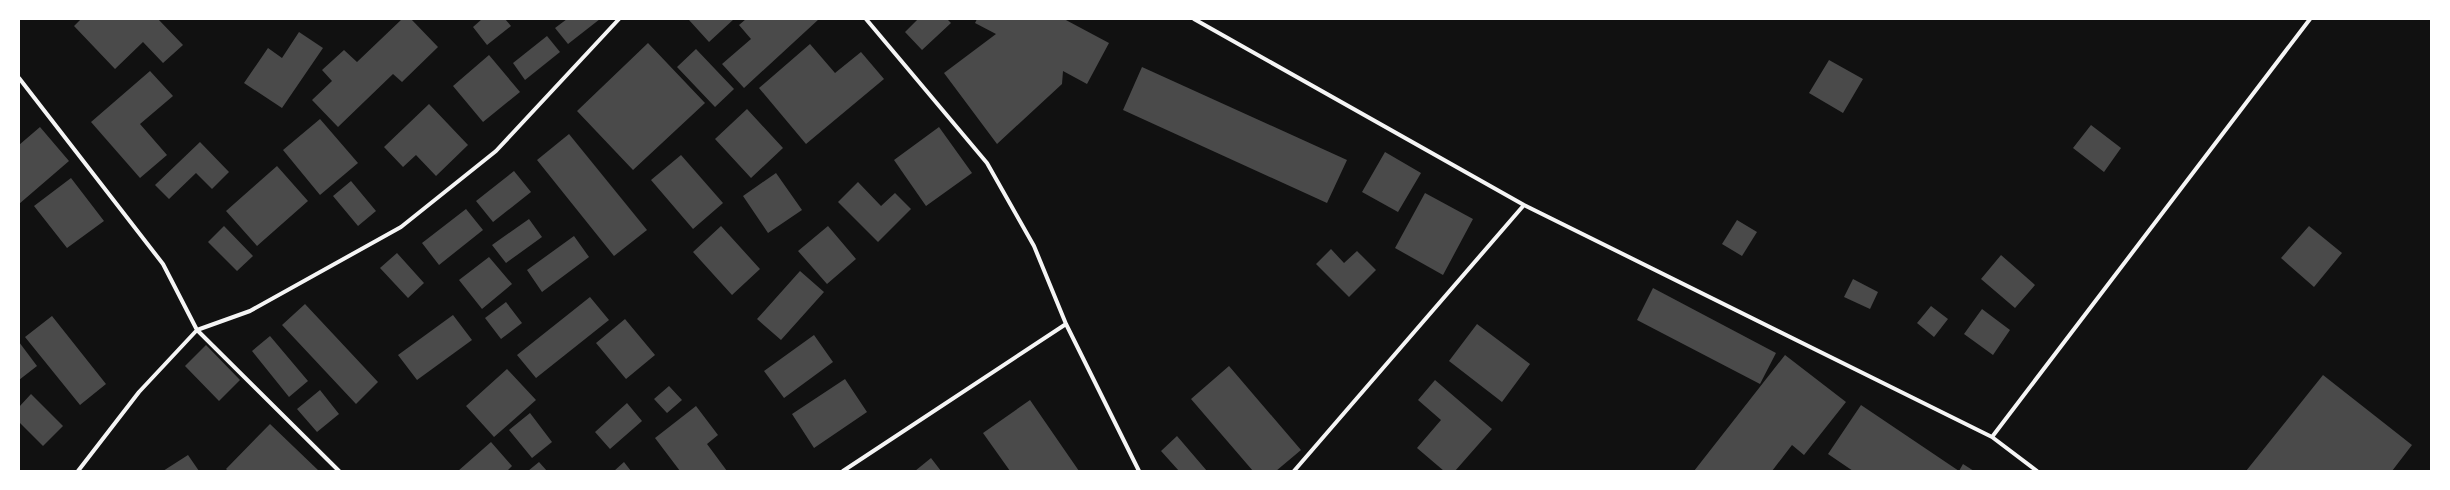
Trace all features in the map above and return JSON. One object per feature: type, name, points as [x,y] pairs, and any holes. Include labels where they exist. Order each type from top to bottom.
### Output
[{"type":"street","points":[[78,471],[139,392],[197,330],[250,311],[401,227],[496,151],[619,19]]},
{"type":"street","points":[[866,19],[987,163],[1034,246],[1066,324],[1138,471]]},
{"type":"street","points":[[1194,19],[1524,206],[1992,437],[2037,471]]},
{"type":"street","points":[[1992,437],[2310,19]]},
{"type":"street","points":[[19,78],[163,264],[197,330],[339,471]]},
{"type":"street","points":[[1294,471],[1524,206]]},
{"type":"street","points":[[843,471],[1066,324]]},
{"type":"building","points":[[81,19],[158,19],[183,45],[163,63],[143,42],[115,69],[74,26]]},
{"type":"building","points":[[402,19],[411,19],[438,47],[402,82],[393,74],[338,127],[312,100],[332,81],[322,70],[344,50],[357,62]]},
{"type":"building","points":[[482,19],[505,19],[511,26],[487,45],[473,27]]},
{"type":"building","points":[[567,19],[600,19],[568,44],[555,28]]},
{"type":"building","points":[[734,19],[709,42],[689,20]]},
{"type":"building","points":[[746,19],[819,19],[744,88],[722,64],[751,39],[739,25]]},
{"type":"building","points":[[918,19],[947,19],[951,23],[922,50],[905,32]]},
{"type":"building","points":[[977,19],[1064,19],[1109,43],[1087,84],[1063,71],[1062,84],[997,144],[944,73],[996,34],[975,23]]},
{"type":"building","points":[[299,32],[323,48],[282,108],[244,83],[268,48],[282,58]]},
{"type":"building","points":[[547,36],[560,52],[525,80],[513,63]]},
{"type":"building","points":[[648,43],[705,103],[633,170],[577,111]]},
{"type":"building","points":[[810,44],[835,73],[861,52],[884,79],[806,144],[759,88]]},
{"type":"building","points":[[696,49],[734,89],[715,107],[677,67]]},
{"type":"building","points":[[489,55],[520,92],[483,122],[453,86]]},
{"type":"building","points":[[1829,60],[1863,79],[1843,113],[1809,93]]},
{"type":"building","points":[[1142,67],[1347,160],[1327,203],[1123,110]]},
{"type":"building","points":[[150,71],[173,96],[140,124],[167,155],[140,178],[91,122]]},
{"type":"building","points":[[429,104],[468,145],[436,176],[416,155],[403,167],[384,147]]},
{"type":"building","points":[[747,109],[783,148],[751,178],[715,139]]},
{"type":"building","points":[[320,119],[358,163],[320,195],[283,150]]},
{"type":"building","points":[[2091,125],[2121,148],[2104,172],[2073,148]]},
{"type":"building","points":[[40,127],[69,161],[19,204],[19,145]]},
{"type":"building","points":[[939,127],[972,173],[926,206],[894,160]]},
{"type":"building","points":[[569,134],[647,230],[614,256],[537,160]]},
{"type":"building","points":[[200,142],[229,172],[212,189],[196,173],[169,199],[155,185]]},
{"type":"building","points":[[1385,152],[1421,173],[1398,212],[1362,192]]},
{"type":"building","points":[[681,155],[723,203],[693,229],[651,180]]},
{"type":"building","points":[[277,166],[308,201],[257,246],[226,211]]},
{"type":"building","points":[[514,171],[531,192],[493,222],[476,201]]},
{"type":"building","points":[[776,173],[802,210],[768,233],[743,196]]},
{"type":"building","points":[[71,178],[104,221],[67,248],[34,206]]},
{"type":"building","points":[[351,181],[376,211],[358,226],[333,196]]},
{"type":"building","points":[[858,182],[881,206],[895,193],[911,209],[878,242],[838,202]]},
{"type":"building","points":[[1425,193],[1473,219],[1443,275],[1395,248]]},
{"type":"building","points":[[466,209],[483,230],[439,265],[422,243]]},
{"type":"building","points":[[529,219],[542,237],[506,263],[492,245]]},
{"type":"building","points":[[1737,220],[1757,232],[1742,256],[1722,244]]},
{"type":"building","points":[[224,226],[253,256],[237,271],[208,242]]},
{"type":"building","points":[[721,226],[760,269],[732,295],[693,252]]},
{"type":"building","points":[[828,226],[856,259],[827,284],[798,251]]},
{"type":"building","points":[[2309,226],[2342,253],[2314,287],[2281,258]]},
{"type":"building","points":[[574,236],[589,257],[542,292],[527,270]]},
{"type":"building","points":[[1331,249],[1344,263],[1357,251],[1376,270],[1349,297],[1316,264]]},
{"type":"building","points":[[397,253],[424,283],[408,298],[380,268]]},
{"type":"building","points":[[2001,255],[2035,285],[2015,308],[1981,279]]},
{"type":"building","points":[[489,257],[512,284],[482,309],[459,280]]},
{"type":"building","points":[[800,271],[824,292],[781,340],[757,319]]},
{"type":"building","points":[[1853,279],[1878,292],[1870,309],[1844,297]]},
{"type":"building","points":[[1653,288],[1776,353],[1760,384],[1637,320]]},
{"type":"building","points":[[590,297],[609,320],[536,378],[517,355]]},
{"type":"building","points":[[506,302],[522,323],[501,339],[485,318]]},
{"type":"building","points":[[305,304],[378,382],[356,404],[282,325]]},
{"type":"building","points":[[1931,306],[1948,319],[1934,337],[1917,323]]},
{"type":"building","points":[[1982,309],[2010,330],[1993,355],[1964,334]]},
{"type":"building","points":[[453,315],[472,340],[417,380],[398,355]]},
{"type":"building","points":[[52,316],[106,384],[80,405],[25,337]]},
{"type":"building","points":[[625,319],[655,355],[626,379],[596,343]]},
{"type":"building","points":[[1477,324],[1530,364],[1502,402],[1449,361]]},
{"type":"building","points":[[814,335],[833,362],[784,398],[764,371]]},
{"type":"building","points":[[270,336],[308,381],[289,397],[252,351]]},
{"type":"building","points":[[19,342],[37,366],[19,380]]},
{"type":"building","points":[[206,345],[240,380],[219,401],[185,366]]},
{"type":"building","points":[[1785,355],[1846,402],[1804,455],[1792,445],[1772,471],[1694,471]]},
{"type":"building","points":[[1229,366],[1301,450],[1276,471],[1253,471],[1191,399]]},
{"type":"building","points":[[507,369],[536,400],[494,437],[466,406]]},
{"type":"building","points":[[2323,375],[2412,445],[2392,471],[2246,471]]},
{"type":"building","points":[[845,379],[867,412],[814,448],[792,414]]},
{"type":"building","points":[[1435,380],[1492,429],[1455,471],[1444,471],[1417,448],[1441,420],[1418,400]]},
{"type":"building","points":[[669,386],[682,400],[667,413],[654,399]]},
{"type":"building","points":[[320,390],[339,414],[317,432],[297,409]]},
{"type":"building","points":[[31,394],[63,426],[43,446],[19,422],[19,407]]},
{"type":"building","points":[[1030,400],[1079,471],[1010,471],[983,433]]},
{"type":"building","points":[[627,403],[642,421],[610,449],[595,432]]},
{"type":"building","points":[[1861,405],[1959,471],[1853,471],[1828,454]]},
{"type":"building","points":[[696,406],[718,435],[707,444],[727,471],[680,471],[655,438]]},
{"type":"building","points":[[530,413],[552,442],[532,458],[509,430]]},
{"type":"building","points":[[270,424],[319,471],[228,471],[226,469]]},
{"type":"building","points":[[1177,436],[1207,471],[1179,471],[1161,451]]},
{"type":"building","points":[[491,442],[512,466],[507,471],[458,471]]},
{"type":"building","points":[[188,455],[199,471],[163,471]]},
{"type":"building","points":[[931,458],[941,471],[915,471]]},
{"type":"building","points":[[539,462],[547,471],[528,471]]},
{"type":"building","points":[[624,462],[631,471],[614,471]]},
{"type":"building","points":[[1963,464],[1974,471],[1959,471]]}]
